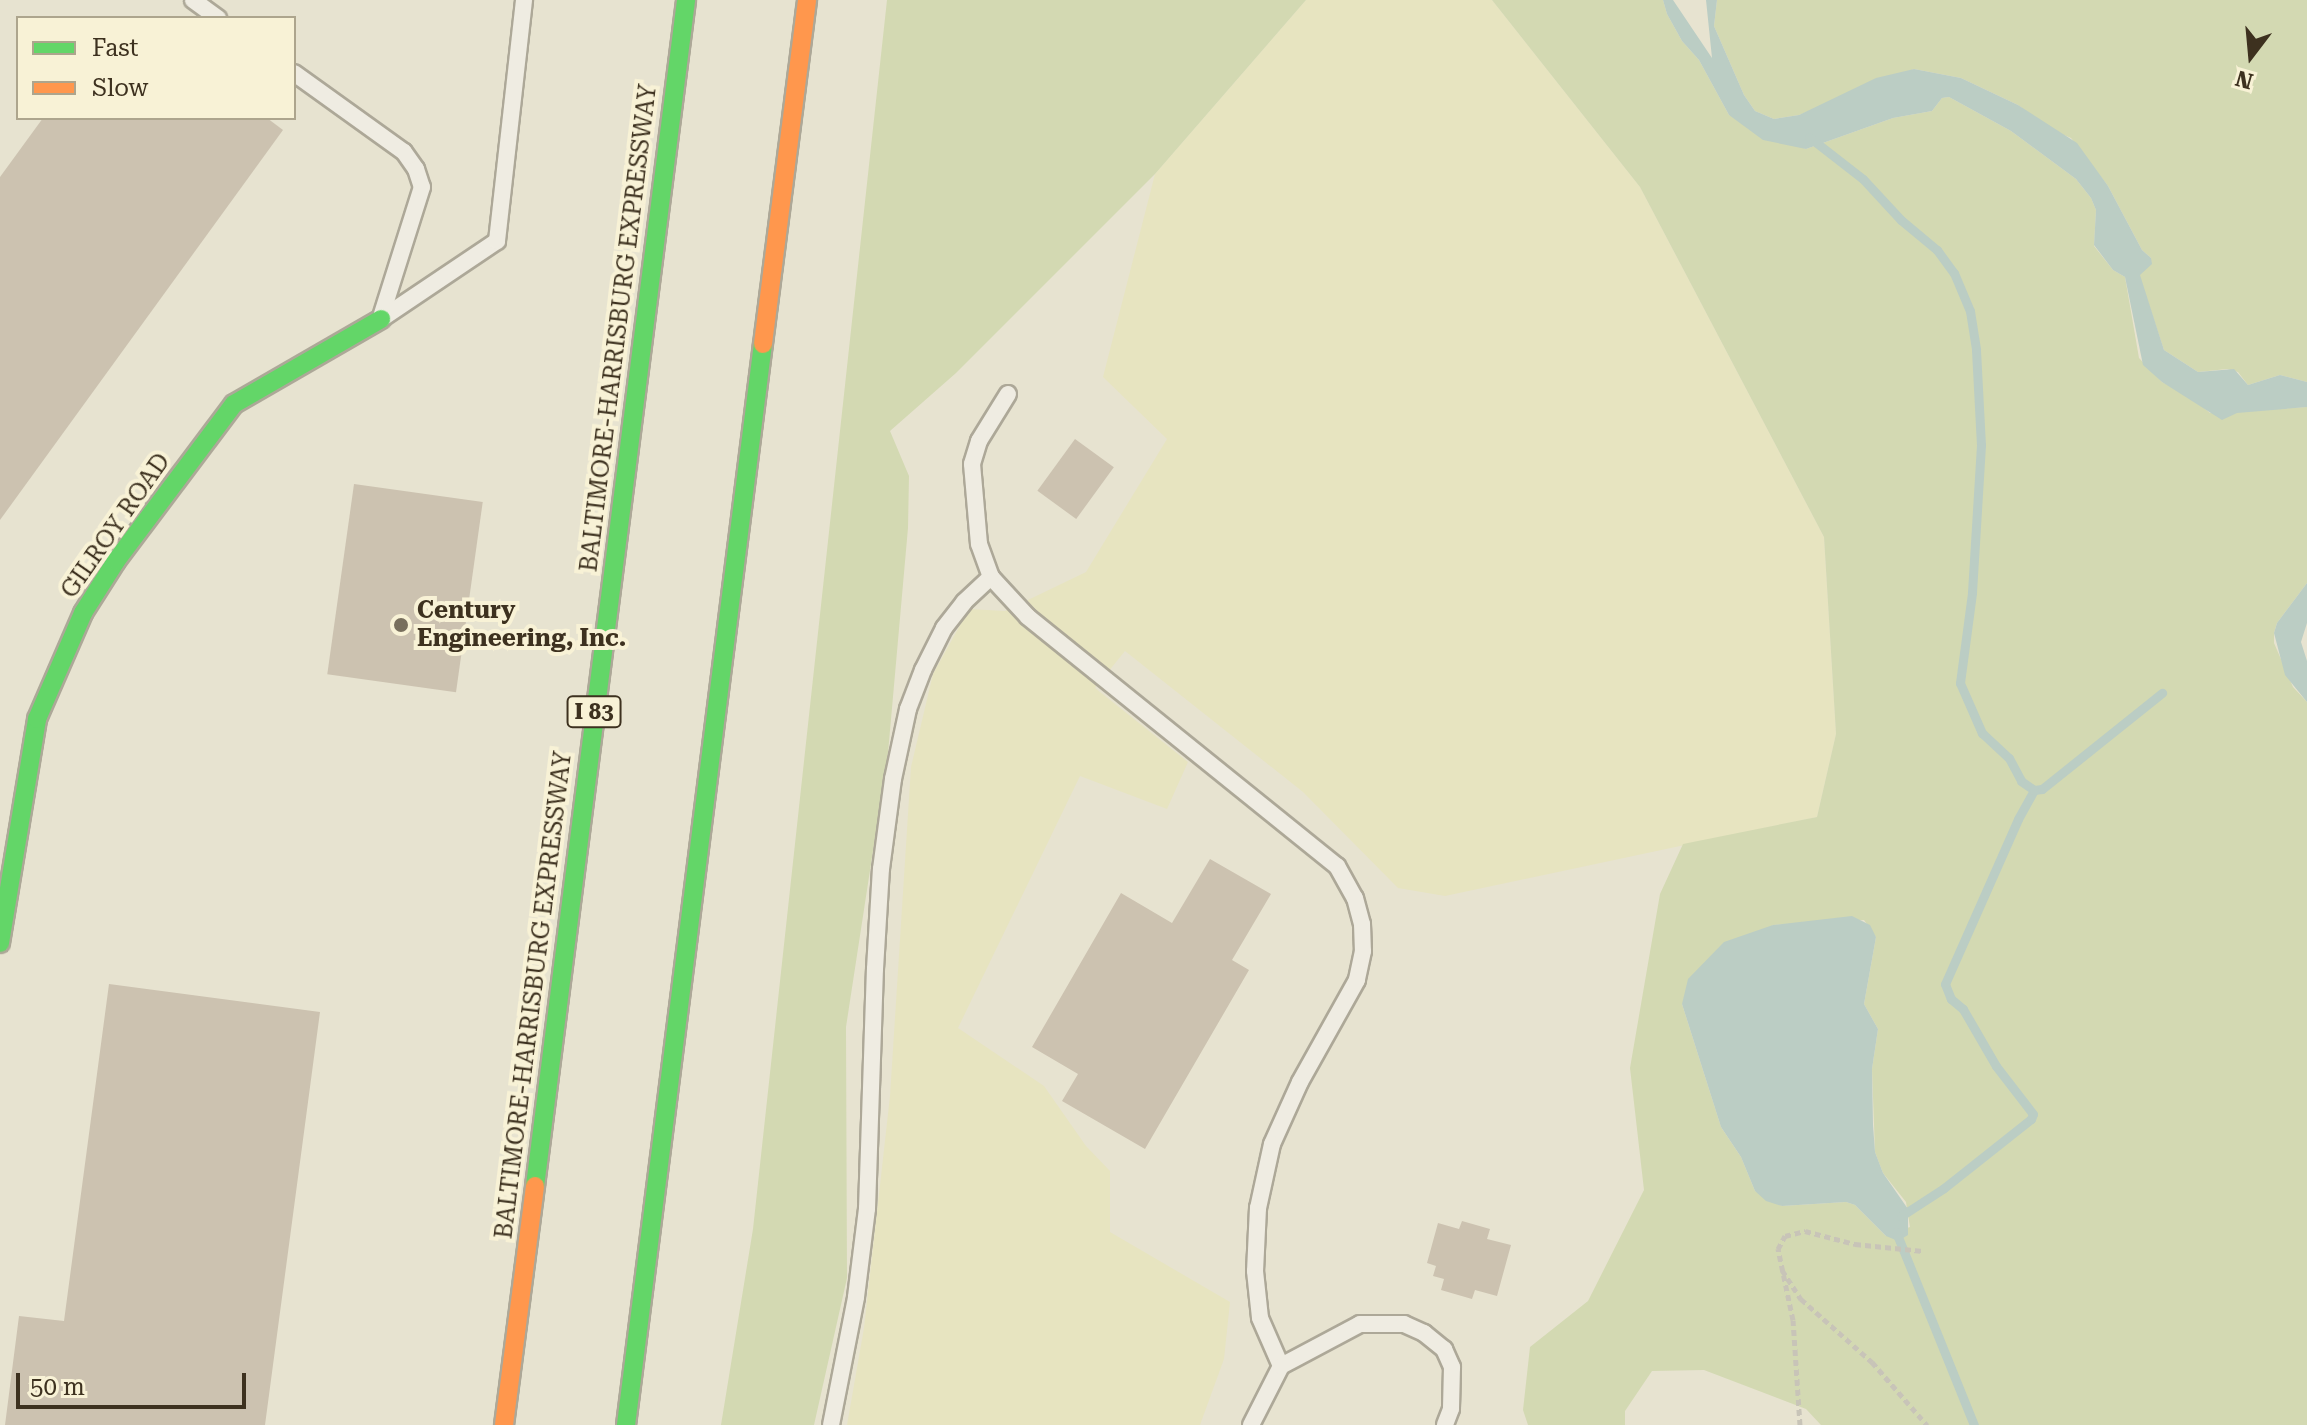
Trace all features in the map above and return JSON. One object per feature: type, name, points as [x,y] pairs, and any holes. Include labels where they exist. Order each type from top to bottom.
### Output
[{"type":"main road","name":"BALTIMORE-HARRISBURG EXPRESSWAY","points":[[504,1425],[686,0]]},
{"type":"main road","points":[[626,1425],[807,0]]},
{"type":"main road","name":"GILROY ROAD","points":[[0,943],[37,719],[56,669],[83,613],[116,561],[234,404],[381,319]]},
{"type":"lane","points":[[193,0],[215,16]]},
{"type":"lane","points":[[381,319],[497,241],[524,0]]},
{"type":"lane","points":[[296,74],[404,152],[416,169],[422,187],[381,319]]},
{"type":"lane","points":[[1008,394],[979,441],[972,464],[979,544],[991,577],[1028,617],[1337,866],[1355,898],[1362,924],[1363,951],[1357,980],[1338,1019],[1300,1082],[1272,1144],[1258,1208],[1255,1271],[1260,1318],[1281,1366]]},
{"type":"lane","points":[[831,1425],[856,1297],[867,1209],[877,926],[893,779],[908,709],[923,670],[944,628],[964,602],[991,577]]},
{"type":"lane","points":[[1251,1425],[1281,1366],[1331,1336],[1360,1324],[1404,1324],[1424,1333],[1444,1349],[1452,1367],[1451,1409],[1445,1425]]},
{"type":"path","points":[[1800,1425],[1793,1320],[1778,1249],[1785,1236],[1805,1231],[1855,1244],[1923,1251]]},
{"type":"path","points":[[1780,1265],[1801,1299],[1872,1362],[1927,1425]]},
{"type":"shaded area","points":[[1306,0],[1492,0],[1640,187],[1824,537],[1836,734],[1817,817],[1445,896],[1398,888],[1303,792],[1125,651],[1095,688],[1188,762],[1167,809],[1080,776],[958,1028],[1044,1086],[1086,1146],[1110,1171],[1110,1232],[1230,1302],[1224,1359],[1200,1425],[847,1425],[864,1328],[890,1096],[911,767],[933,674],[969,609],[1005,611],[1086,572],[1167,439],[1103,377],[1155,174]]},
{"type":"shaded area","points":[[1663,0],[1673,0],[1712,58],[1706,0],[1717,0],[1714,26],[1744,95],[1755,111],[1774,119],[1799,115],[1876,78],[1914,69],[1961,78],[2018,105],[2077,143],[2108,186],[2142,250],[2151,258],[2152,264],[2140,275],[2164,350],[2198,372],[2234,369],[2248,385],[2280,375],[2307,382],[2307,407],[2237,413],[2222,420],[2162,382],[2143,365],[2125,277],[2113,270],[2094,245],[2096,210],[2091,198],[2076,179],[2011,131],[1949,97],[1942,98],[1932,111],[1893,118],[1806,149],[1763,140],[1729,115],[1699,60],[1682,41]]},
{"type":"shaded area","points":[[2307,583],[2307,623],[2301,642],[2307,661],[2307,702],[2285,675],[2274,633],[2277,623]]},
{"type":"shaded area","points":[[1852,916],[1870,925],[1876,937],[1864,1004],[1878,1029],[1872,1069],[1875,1152],[1883,1173],[1908,1209],[1908,1235],[1898,1241],[1886,1236],[1855,1205],[1846,1202],[1782,1206],[1766,1201],[1755,1191],[1741,1157],[1721,1127],[1682,1004],[1688,979],[1724,942],[1773,925]]},
{"type":"green space","points":[[887,0],[1306,0],[1155,174],[956,373],[890,431],[909,476],[908,528],[888,753],[846,1027],[847,1278],[814,1425],[721,1425],[753,1229]]},
{"type":"green space","points":[[1492,0],[1663,0],[1682,41],[1699,60],[1729,115],[1806,149],[1893,118],[1932,111],[1942,98],[1949,97],[2011,131],[2076,179],[2091,198],[2096,210],[2094,246],[2113,270],[2125,277],[2139,358],[2162,382],[2188,395],[2210,413],[2307,407],[2307,583],[2277,623],[2274,643],[2293,687],[2307,702],[2307,1425],[1821,1425],[1806,1409],[1704,1370],[1652,1371],[1625,1411],[1625,1425],[1528,1425],[1523,1410],[1530,1347],[1588,1301],[1644,1190],[1630,1068],[1660,894],[1683,844],[1817,817],[1836,734],[1824,537],[1640,187]],"holes":[[[1864,920],[1876,937],[1864,1004],[1878,1029],[1872,1069],[1875,1152],[1883,1173],[1906,1202],[1910,1227],[1886,1236],[1855,1205],[1846,1202],[1782,1206],[1755,1191],[1741,1157],[1721,1127],[1682,1004],[1773,925]]]},
{"type":"green space","points":[[1717,0],[2307,0],[2307,382],[2280,375],[2248,385],[2238,372],[2227,369],[2198,372],[2164,350],[2139,275],[2151,258],[2142,250],[2108,186],[2071,138],[2052,130],[2018,105],[1961,78],[1914,69],[1799,115],[1774,119],[1755,111],[1744,95],[1714,26]]},
{"type":"building","points":[[42,120],[270,120],[283,130],[0,520],[0,177]]},
{"type":"building","points":[[1075,439],[1114,467],[1076,519],[1037,491]]},
{"type":"building","name":"Century Engineering, Inc.","points":[[354,484],[483,502],[456,692],[327,674]]},
{"type":"building","points":[[1210,859],[1271,894],[1232,960],[1249,970],[1145,1149],[1062,1101],[1078,1074],[1032,1047],[1121,893],[1172,923]]},
{"type":"building","points":[[109,984],[320,1012],[265,1425],[5,1425],[19,1316],[64,1321]]},
{"type":"building","points":[[1462,1221],[1490,1229],[1487,1239],[1511,1245],[1497,1296],[1475,1290],[1472,1299],[1441,1290],[1444,1279],[1433,1276],[1436,1266],[1427,1263],[1438,1223],[1459,1229]]},
{"type":"waterway","points":[[1809,137],[1863,179],[1901,220],[1937,250],[1954,273],[1970,311],[1976,350],[1981,445],[1972,593],[1960,683],[1982,733],[2009,758],[2021,781],[2034,790]]},
{"type":"waterway","points":[[1901,1216],[1944,1188],[2031,1119],[2033,1114],[1996,1066],[1963,1009],[1951,999],[1945,984],[2018,819],[2034,790],[2042,789],[2162,693]]},
{"type":"waterway","points":[[1896,1232],[1974,1425]]},
{"type":"traffic: fast","points":[[535,1186],[686,0]]},
{"type":"traffic: fast","points":[[0,943],[37,719],[83,613],[116,561],[234,404],[381,319]]},
{"type":"traffic: fast","points":[[626,1425],[763,344]]},
{"type":"traffic: slow","points":[[763,344],[807,0]]},
{"type":"traffic: slow","points":[[504,1425],[535,1186]]},
{"type":"place","name":"Century Engineering, Inc.","points":[[401,625]]}]
